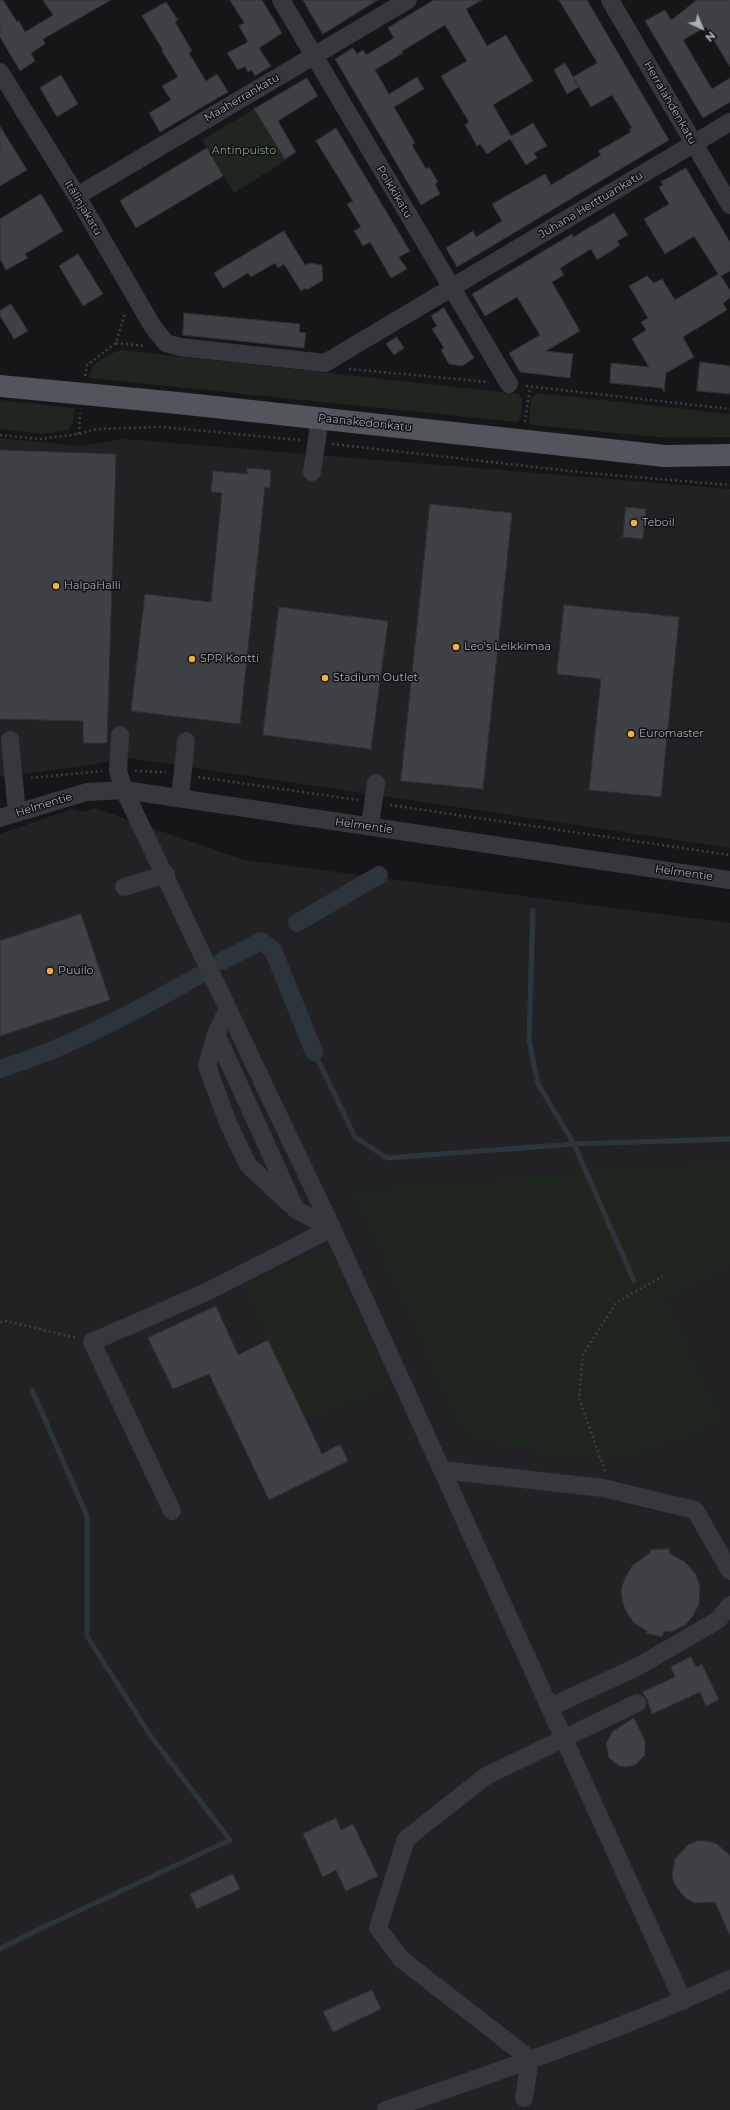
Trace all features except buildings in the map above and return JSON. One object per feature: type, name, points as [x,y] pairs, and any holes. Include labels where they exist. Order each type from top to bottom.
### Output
[{"type":"main road","name":"Paanakedonkatu","points":[[0,386],[320,418],[665,456],[730,455]]},
{"type":"street","name":"Poikkikatu","points":[[281,0],[509,384]]},
{"type":"street","name":"Maaherrankatu","points":[[76,196],[314,57],[408,0]]},
{"type":"street","name":"Herralahdenkatu","points":[[610,0],[730,205]]},
{"type":"street","name":"Itälinjakatu","points":[[0,72],[154,327],[166,343],[180,347],[325,362],[451,288]]},
{"type":"street","name":"Juhana Herttuankatu","points":[[451,288],[730,122]]},
{"type":"street","points":[[312,472],[320,418]]},
{"type":"street","points":[[120,735],[118,771],[124,790],[166,874],[332,1228],[683,2001]]},
{"type":"street","points":[[10,740],[17,813]]},
{"type":"street","points":[[180,798],[186,741]]},
{"type":"street","points":[[370,826],[376,783]]},
{"type":"street","name":"Helmentie","points":[[0,818],[86,792],[124,790],[730,880]]},
{"type":"street","points":[[124,887],[166,874]]},
{"type":"street","points":[[228,1009],[216,1034],[207,1066],[228,1123],[248,1165],[296,1210],[332,1228]]},
{"type":"street","points":[[216,1034],[296,1210]]},
{"type":"street","points":[[172,1511],[92,1342],[206,1292],[332,1228]]},
{"type":"street","points":[[442,1470],[603,1488],[695,1510],[730,1571]]},
{"type":"street","points":[[550,1707],[638,1666],[718,1620],[730,1605]]},
{"type":"street","points":[[530,2060],[401,1959],[378,1928],[406,1839],[486,1776],[637,1703]]},
{"type":"street","points":[[386,2110],[530,2060],[683,2001],[730,1979]]},
{"type":"street","points":[[524,2098],[530,2060]]},
{"type":"path","points":[[78,434],[82,394],[87,365],[116,343],[127,306]]},
{"type":"path","points":[[116,343],[148,346]]},
{"type":"path","points":[[342,369],[509,384],[730,409]]},
{"type":"path","points":[[0,435],[40,439],[78,434],[97,429],[162,427],[317,442],[588,473],[730,485]]},
{"type":"path","points":[[603,1488],[607,1475],[591,1435],[579,1398],[583,1354],[617,1302],[664,1276]]},
{"type":"path","points":[[0,1322],[6,1321],[92,1342]]},
{"type":"shaded area","points":[[0,438],[81,446],[124,439],[730,489],[730,848],[122,757],[97,764],[0,777]]},
{"type":"shaded area","points":[[95,808],[244,860],[730,923],[730,2110],[0,2110],[0,834],[72,809],[84,812]]},
{"type":"green space","name":"Antinpuisto","points":[[254,109],[286,160],[234,193],[202,140]]},
{"type":"green space","points":[[121,350],[519,394],[522,399],[521,418],[517,422],[89,378],[92,368],[96,364],[106,356]]},
{"type":"green space","points":[[537,393],[730,414],[730,437],[669,438],[532,425],[529,421],[531,399]]},
{"type":"green space","points":[[0,400],[74,408],[73,423],[68,430],[43,434],[0,429]]},
{"type":"green space","points":[[730,1161],[730,1264],[664,1297],[720,1420],[680,1439],[617,1459],[560,1456],[480,1441],[463,1433],[353,1191]]},
{"type":"green space","points":[[321,1249],[332,1258],[389,1383],[385,1389],[306,1420],[242,1284]]},
{"type":"waterway","points":[[297,923],[379,875]]},
{"type":"waterway","points":[[533,910],[529,1040],[538,1084],[574,1144],[634,1281]]},
{"type":"waterway","points":[[222,961],[261,941],[273,950],[314,1052]]},
{"type":"waterway","points":[[0,1069],[51,1051],[76,1040],[198,976]]},
{"type":"waterway","points":[[314,1052],[355,1137],[387,1158],[574,1144],[730,1139]]},
{"type":"waterway","points":[[0,1949],[230,1840],[150,1735],[87,1636],[87,1516],[32,1390]]},
{"type":"place","name":"Teboil","points":[[634,523]]},
{"type":"place","name":"HalpaHalli","points":[[56,586]]},
{"type":"place","name":"Leo's Leikkimaa","points":[[456,647]]},
{"type":"place","name":"SPR Kontti","points":[[192,659]]},
{"type":"place","name":"Stadium Outlet","points":[[325,678]]},
{"type":"place","name":"Euromaster","points":[[631,734]]},
{"type":"place","name":"Puuilo","points":[[50,971]]}]
